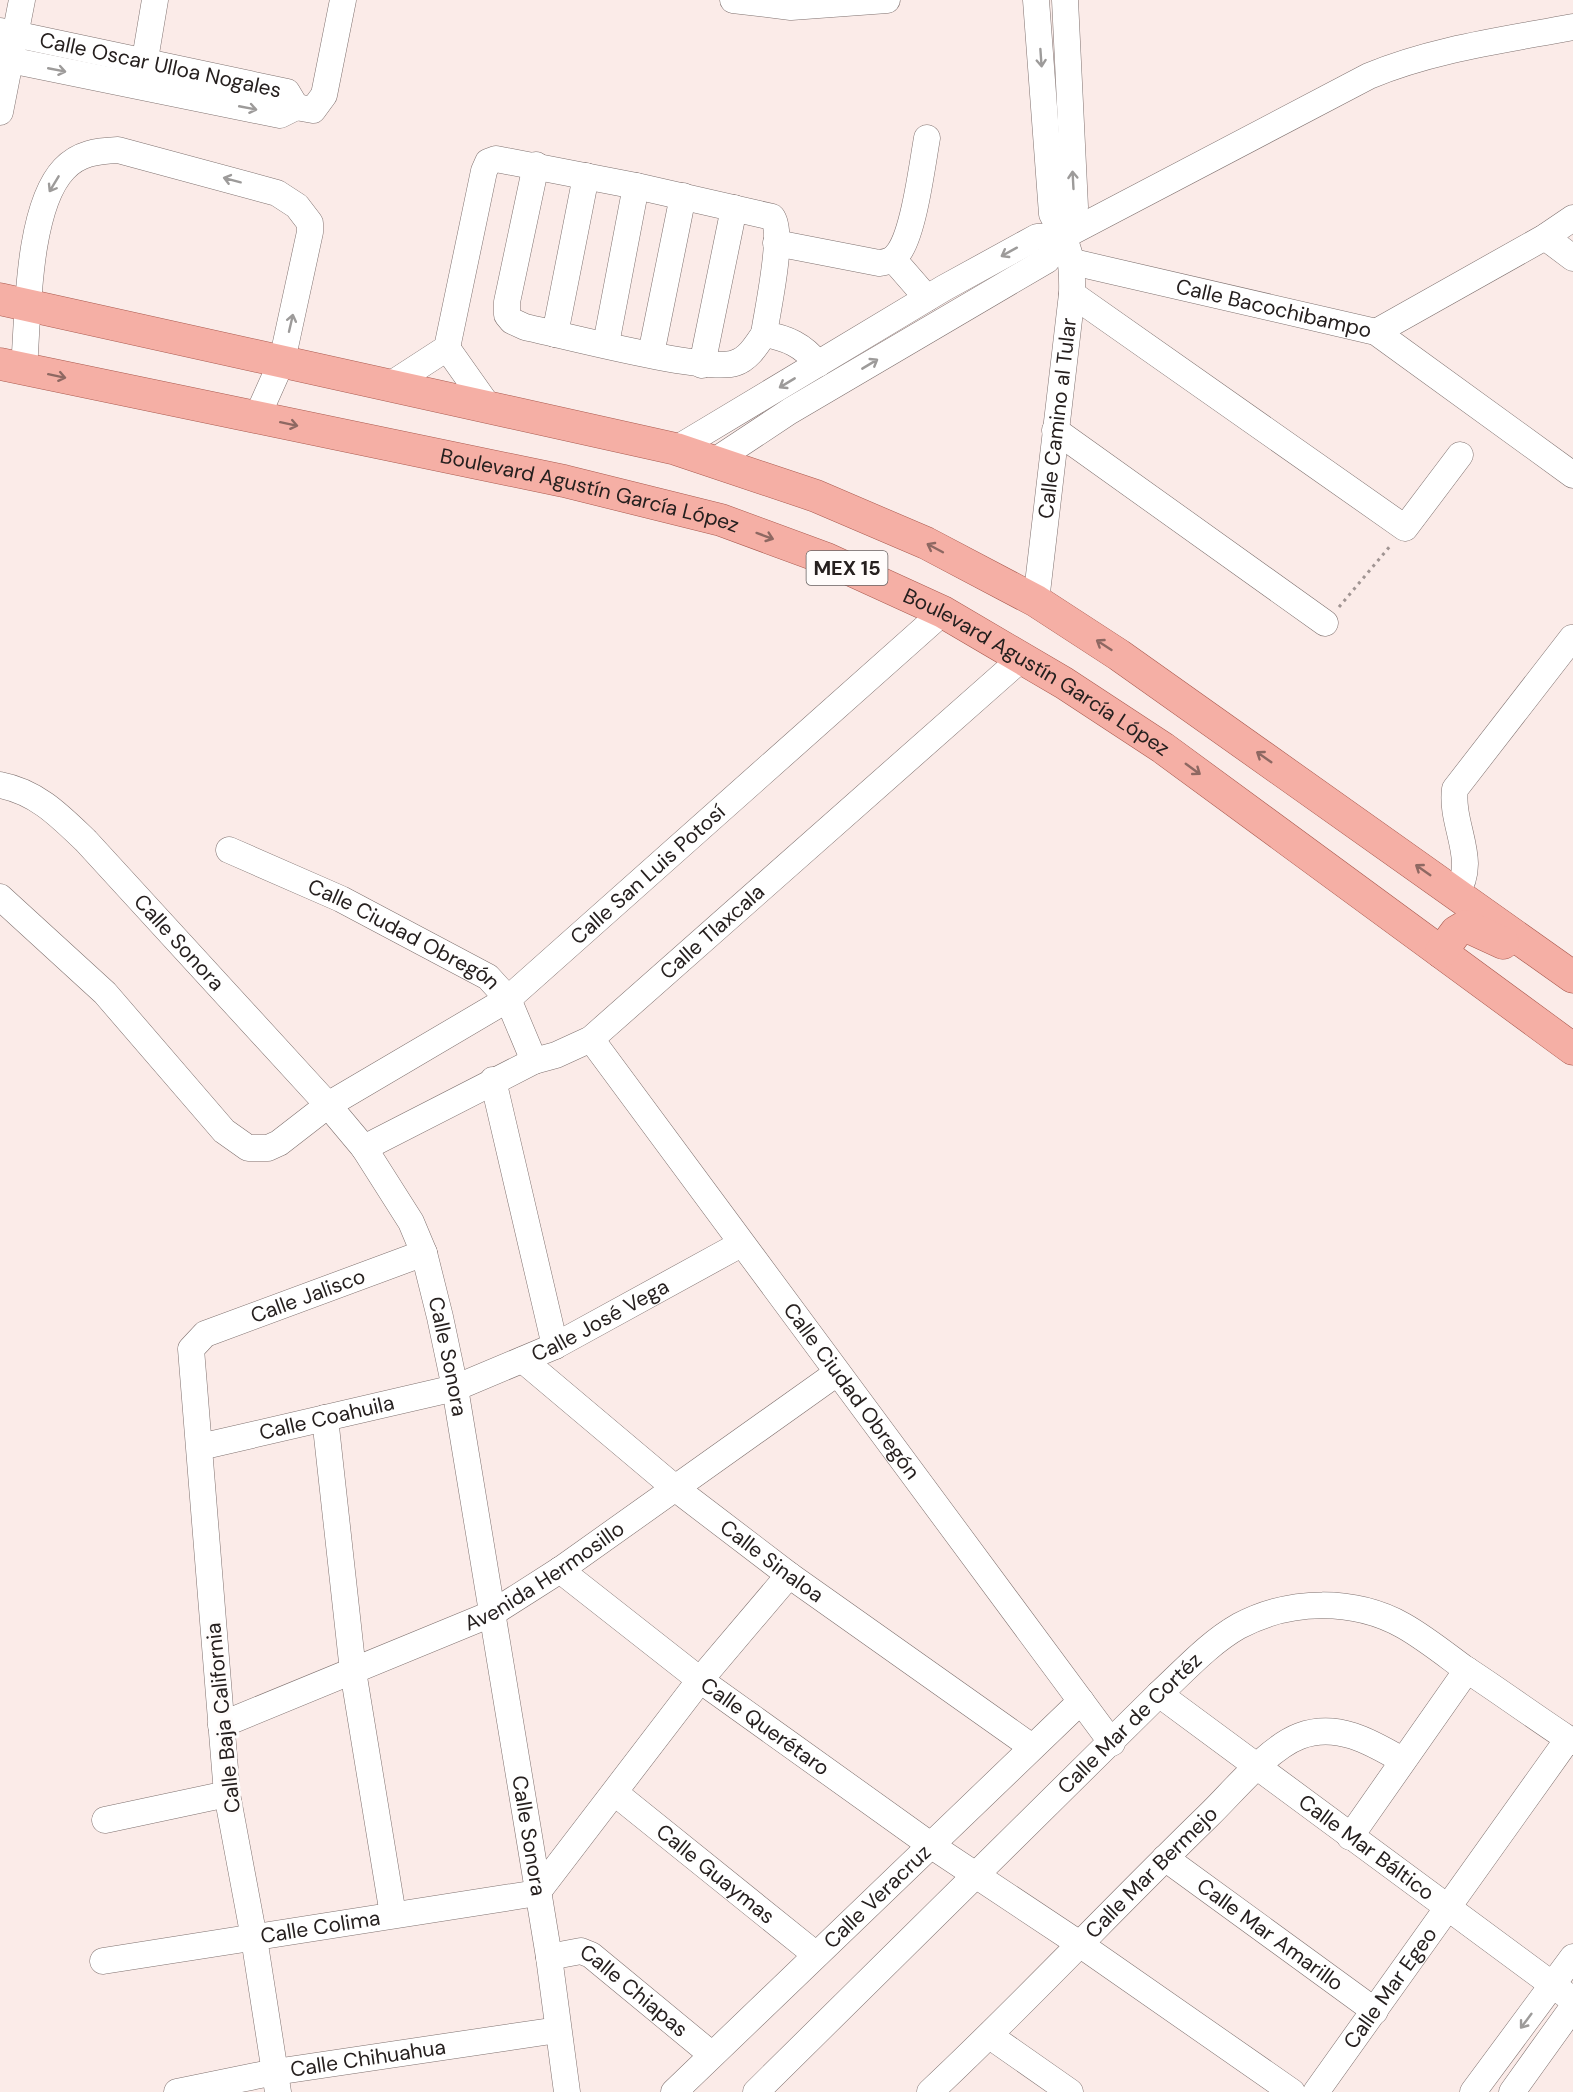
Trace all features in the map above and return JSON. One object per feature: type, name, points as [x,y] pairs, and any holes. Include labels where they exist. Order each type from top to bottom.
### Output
[{"type":"main road","name":"MEX 15","points":[[14,302],[676,449],[816,496],[915,539],[1036,601],[1119,655],[1573,977]]},
{"type":"main road","name":"Boulevard Agustín García López","points":[[12,367],[564,481],[722,520],[827,559],[943,612],[1022,658],[1163,748],[1573,1049]]},
{"type":"main road","points":[[1441,952],[1456,932],[1466,926],[1530,954],[1546,957]]},
{"type":"street","points":[[0,112],[8,33],[22,0]]},
{"type":"street","points":[[140,87],[155,0]]},
{"type":"street","points":[[296,107],[312,110],[324,95],[343,0]]},
{"type":"street","points":[[734,0],[791,7],[886,0]]},
{"type":"street","name":"Calle Camino al Tular","points":[[1036,0],[1052,214],[1064,236],[1073,262],[1072,294],[1036,601]]},
{"type":"street","points":[[713,462],[790,411],[1047,260],[1064,236],[1075,207],[1065,0]]},
{"type":"street","points":[[676,449],[927,298],[1037,237],[1064,236],[1369,76],[1404,62],[1442,52],[1573,27]]},
{"type":"street","name":"Calle Oscar Ulloa Nogales","points":[[5,59],[280,115],[296,107],[287,92],[8,33]]},
{"type":"street","points":[[776,243],[879,263],[893,259],[903,246],[908,229],[927,138]]},
{"type":"street","points":[[12,367],[14,302],[51,186],[64,169],[78,158],[94,151],[118,150],[277,193],[297,206],[310,223],[309,244],[282,361],[257,417]]},
{"type":"street","points":[[390,385],[447,348],[485,166],[496,159],[536,165],[636,186],[772,217],[777,227],[776,243],[764,334],[752,352],[735,364],[702,364],[516,324],[506,312],[536,165]]},
{"type":"street","points":[[555,334],[586,176]]},
{"type":"street","points":[[606,344],[636,186]]},
{"type":"street","points":[[651,354],[683,196]]},
{"type":"street","points":[[702,364],[734,208]]},
{"type":"street","points":[[1376,332],[1545,237],[1573,218]]},
{"type":"street","points":[[1545,237],[1573,258]]},
{"type":"street","points":[[893,259],[927,298]]},
{"type":"street","name":"Calle Bacochibampo","points":[[1073,262],[1376,332],[1573,475]]},
{"type":"street","points":[[1072,294],[1405,528],[1460,455]]},
{"type":"street","points":[[904,312],[917,335]]},
{"type":"street","points":[[764,334],[793,341],[803,347],[818,364]]},
{"type":"street","points":[[447,348],[488,406]]},
{"type":"street","points":[[1055,430],[1325,623]]},
{"type":"street","name":"Calle San Luis Potosí","points":[[0,897],[105,993],[224,1131],[249,1148],[268,1148],[279,1143],[328,1105],[508,999],[943,612]]},
{"type":"street","points":[[1456,893],[1465,878],[1466,859],[1456,818],[1455,789],[1572,638]]},
{"type":"street","name":"Calle Tlaxcala","points":[[364,1148],[493,1080],[591,1039],[1022,658]]},
{"type":"street","name":"Calle Sonora","points":[[0,785],[25,792],[58,813],[328,1105],[364,1148],[411,1222],[423,1253],[455,1388],[549,1957],[567,2092]]},
{"type":"street","name":"Calle Ciudad Obregón","points":[[229,850],[341,899],[488,977],[508,999],[534,1061]]},
{"type":"street","name":"Calle Ciudad Obregón","points":[[591,1039],[1112,1743]]},
{"type":"street","points":[[493,1080],[555,1346]]},
{"type":"street","name":"Calle José Vega","points":[[455,1388],[555,1346],[741,1244]]},
{"type":"street","name":"Calle Jalisco","points":[[194,1342],[205,1334],[423,1253]]},
{"type":"street","name":"Calle Baja California","points":[[194,1342],[191,1358],[227,1794],[254,1938],[277,2082]]},
{"type":"street","name":"Calle Sinaloa","points":[[523,1360],[675,1488],[789,1575],[1032,1747]]},
{"type":"street","name":"Avenida Hermosillo","points":[[221,1725],[491,1614],[560,1570],[837,1373]]},
{"type":"street","name":"Calle Coahuila","points":[[200,1447],[455,1388]]},
{"type":"street","points":[[325,1418],[353,1671],[393,1915]]},
{"type":"street","name":"Calle Querétaro","points":[[560,1570],[700,1680],[929,1844],[1081,1945],[1292,2092]]},
{"type":"street","points":[[537,1893],[700,1680],[789,1575]]},
{"type":"street","name":"Calle Mar de Cortéz","points":[[756,2092],[1112,1743],[1159,1694],[1211,1646],[1237,1627],[1265,1614],[1296,1607],[1329,1605],[1364,1610],[1404,1626],[1571,1741]]},
{"type":"street","points":[[1350,1837],[1467,1670]]},
{"type":"street","name":"Calle Mar Báltico","points":[[1159,1694],[1563,1993]]},
{"type":"street","name":"Calle Veracruz","points":[[674,2092],[929,1844],[1081,1701]]},
{"type":"street","name":"Calle Mar Bermejo","points":[[930,2092],[990,2036],[1165,1858],[1285,1743],[1322,1731],[1342,1732],[1373,1743],[1402,1760]]},
{"type":"street","name":"Calle Mar Egeo","points":[[1316,2092],[1571,1741]]},
{"type":"street","name":"Calle Guaymas","points":[[615,1793],[815,1954]]},
{"type":"street","points":[[105,1820],[227,1794]]},
{"type":"street","name":"Calle Mar Amarillo","points":[[1165,1858],[1375,2011]]},
{"type":"street","name":"Calle Colima","points":[[103,1961],[537,1893]]},
{"type":"street","name":"Calle Chiapas","points":[[549,1957],[581,1951],[591,1955],[711,2054]]},
{"type":"street","points":[[1480,2090],[1563,1993],[1573,1957]]},
{"type":"street","points":[[1512,2092],[1573,2007]]},
{"type":"street","name":"Calle Chihuahua","points":[[185,2091],[277,2082],[558,2030]]},
{"type":"street","points":[[990,2036],[1070,2092]]},
{"type":"path","points":[[1325,623],[1405,528]]}]
